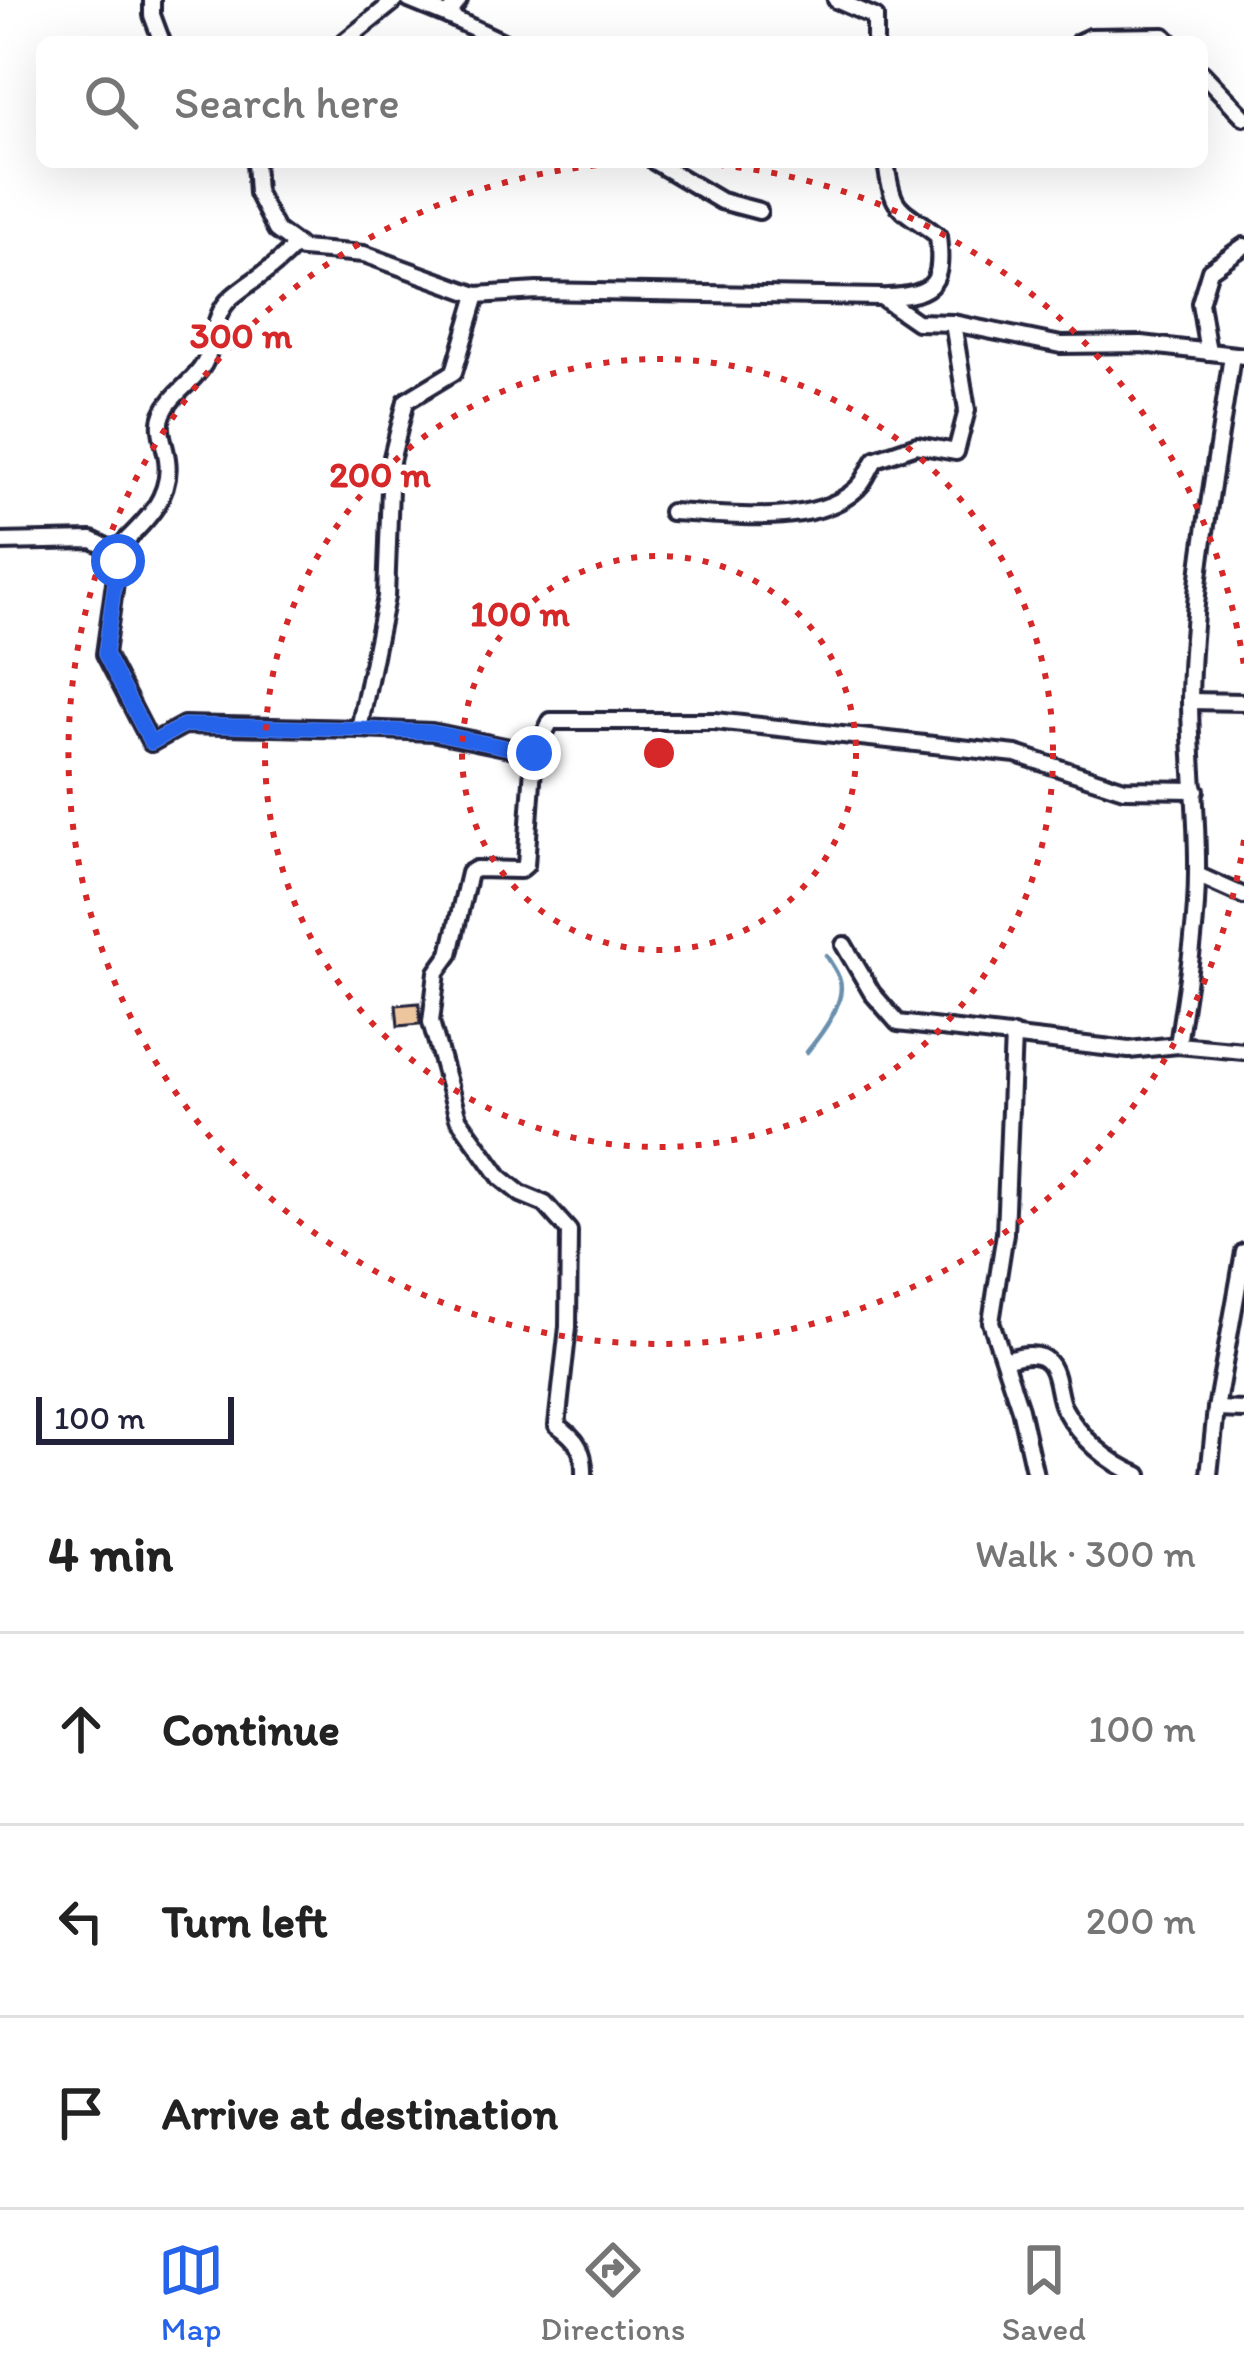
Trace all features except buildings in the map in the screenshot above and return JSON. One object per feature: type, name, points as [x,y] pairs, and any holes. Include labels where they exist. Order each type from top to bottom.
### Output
[{"type":"street","points":[[152,0],[161,36]]},
{"type":"street","points":[[351,36],[396,0]]},
{"type":"street","points":[[409,0],[490,36]]},
{"type":"street","points":[[448,16],[459,0]]},
{"type":"street","points":[[836,0],[875,17],[875,36]]},
{"type":"street","points":[[1208,79],[1244,117]]},
{"type":"street","points":[[255,168],[257,193],[275,230],[302,249],[364,254],[476,295],[537,291],[905,296],[934,283],[942,272],[938,236],[897,208],[890,198],[887,168]]},
{"type":"street","points":[[665,168],[722,201],[759,211]]},
{"type":"street","points":[[115,551],[148,519],[163,496],[169,465],[159,421],[170,401],[205,363],[211,330],[229,299],[274,269],[296,244]]},
{"type":"street","points":[[1208,352],[1200,302],[1210,270],[1244,246]]},
{"type":"street","points":[[358,729],[386,597],[391,461],[406,401],[454,372],[476,295]]},
{"type":"street","points":[[881,297],[917,322],[952,322],[1061,345],[1142,344],[1238,355],[1199,561],[1190,701],[1198,874],[1195,933],[1178,1046]]},
{"type":"street","points":[[671,512],[786,516],[833,505],[860,486],[876,459],[916,445],[956,452],[967,410],[952,322]]},
{"type":"street","points":[[0,542],[92,540],[115,551],[118,561],[105,654],[151,743],[184,725],[358,729],[432,732],[534,753]]},
{"type":"street","points":[[1190,701],[1244,702]]},
{"type":"street","points":[[584,1475],[585,1455],[574,1437],[557,1425],[568,1328],[569,1231],[545,1204],[521,1194],[501,1178],[458,1118],[431,1022],[436,972],[451,954],[470,873],[476,869],[520,871],[526,865],[534,753],[551,721],[715,721],[1016,754],[1124,789],[1196,790]]},
{"type":"street","points":[[1198,874],[1244,896]]},
{"type":"street","points":[[844,945],[872,993],[898,1023],[1129,1050],[1178,1046],[1244,1051]]},
{"type":"street","points":[[1013,1035],[1005,1233],[991,1322],[1035,1475]]},
{"type":"street","points":[[1209,1475],[1244,1252]]},
{"type":"street","points":[[1004,1360],[1023,1355],[1041,1357],[1051,1365],[1064,1407],[1111,1463],[1139,1475]]},
{"type":"street","points":[[1216,1409],[1244,1410]]},
{"type":"waterway","points":[[807,1052],[831,1019],[841,990],[826,955]]},
{"type":"route","points":[[118,561],[105,654],[151,743],[184,725],[358,729],[432,732],[534,753]]}]
